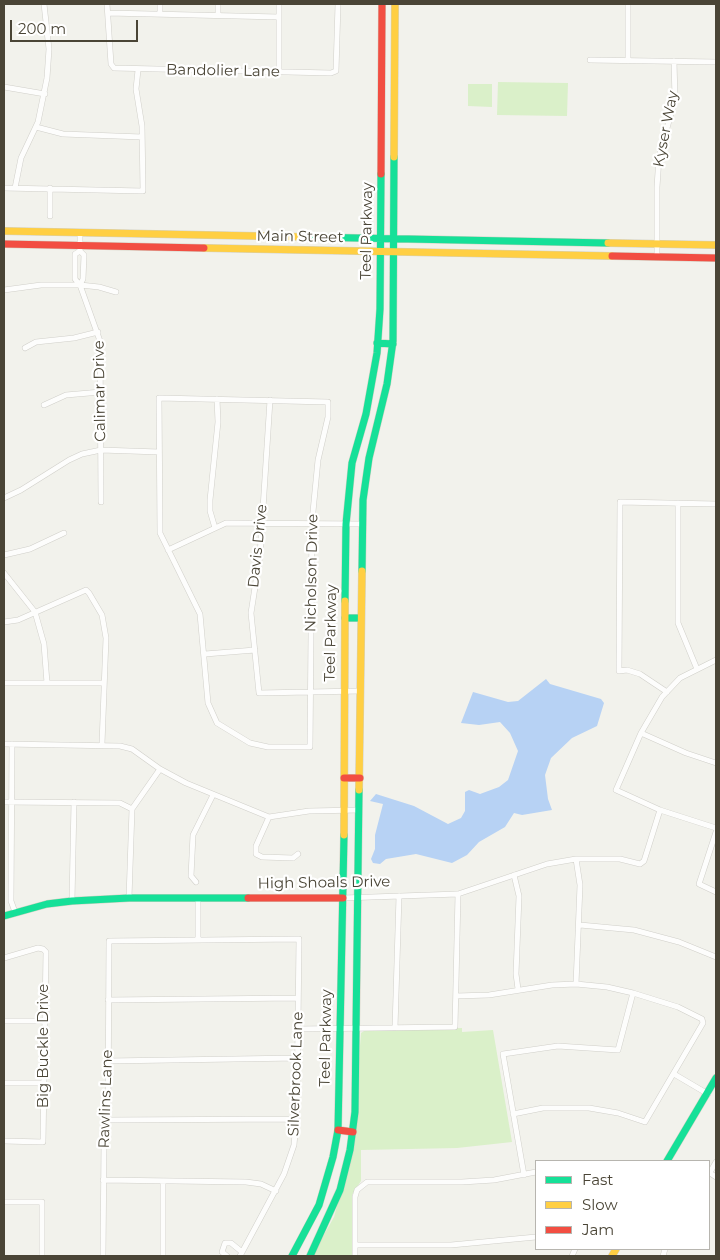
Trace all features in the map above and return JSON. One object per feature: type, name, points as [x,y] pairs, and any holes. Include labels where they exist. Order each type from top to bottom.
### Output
[{"type":"main road","name":"Teel Parkway","points":[[292,1256],[319,1205],[333,1157],[338,1130],[343,898],[346,524],[352,463],[366,414],[377,343],[381,238],[382,4]]},
{"type":"main road","name":"Teel Parkway","points":[[310,1256],[326,1225],[340,1190],[353,1132],[359,897],[362,524],[365,479],[380,416],[393,344],[395,4]]},
{"type":"main road","points":[[382,71],[395,71]]},
{"type":"main road","name":"Main Street","points":[[4,231],[716,245]]},
{"type":"main road","points":[[182,235],[182,249]]},
{"type":"main road","points":[[272,236],[272,251]]},
{"type":"main road","points":[[488,255],[489,240]]},
{"type":"main road","name":"Main Street","points":[[4,244],[80,248],[716,258]]},
{"type":"main road","points":[[377,343],[393,344]]},
{"type":"main road","points":[[366,414],[380,416]]},
{"type":"main road","points":[[345,618],[360,618]]},
{"type":"main road","points":[[344,778],[360,778]]},
{"type":"main road","name":"High Shoals Drive","points":[[4,916],[15,912],[72,901],[129,898],[343,898]]},
{"type":"main road","points":[[668,1160],[716,1078]]},
{"type":"main road","points":[[338,1130],[353,1132]]},
{"type":"street","points":[[15,188],[21,158],[36,127],[45,94],[49,48],[44,4]]},
{"type":"street","points":[[107,4],[108,13],[279,17]]},
{"type":"street","points":[[160,4],[160,14]]},
{"type":"street","points":[[218,4],[218,15]]},
{"type":"street","points":[[279,4],[279,71]]},
{"type":"street","name":"Bandolier Lane","points":[[108,13],[111,67],[138,70],[335,72],[338,4]]},
{"type":"street","points":[[628,4],[628,60]]},
{"type":"street","points":[[590,60],[716,62]]},
{"type":"street","name":"Kyser Way","points":[[657,258],[659,164],[675,99],[674,61]]},
{"type":"street","points":[[4,188],[143,191],[142,137],[136,89],[138,70]]},
{"type":"street","points":[[4,87],[45,94]]},
{"type":"street","points":[[36,127],[63,134],[142,137]]},
{"type":"street","points":[[50,188],[50,216]]},
{"type":"street","name":"Calimar Drive","points":[[80,232],[80,248],[84,255],[83,279],[80,285]]},
{"type":"street","name":"Calimar Drive","points":[[80,248],[74,254],[75,279],[80,285],[86,306],[98,332],[100,345],[101,502]]},
{"type":"street","points":[[4,290],[40,285],[80,285],[98,286],[116,292]]},
{"type":"street","points":[[24,348],[36,342],[74,338],[98,332]]},
{"type":"street","points":[[44,405],[66,395],[100,392]]},
{"type":"street","points":[[255,650],[205,654],[200,614],[160,533],[159,398],[270,400]]},
{"type":"street","points":[[215,528],[210,511],[210,500],[218,422],[217,399]]},
{"type":"street","name":"Nicholson Drive","points":[[205,654],[208,703],[217,723],[250,743],[268,747],[310,747],[312,522],[318,460],[328,417],[328,402],[270,400]]},
{"type":"street","name":"Davis Drive","points":[[270,400],[260,555],[251,613],[258,693],[310,693]]},
{"type":"street","points":[[4,498],[21,490],[69,460],[101,450],[159,452]]},
{"type":"street","points":[[667,692],[640,674],[627,670],[619,671],[620,502],[716,504]]},
{"type":"street","points":[[678,503],[678,623],[697,669]]},
{"type":"street","points":[[168,550],[226,523],[312,522],[362,524]]},
{"type":"street","points":[[4,554],[30,549],[64,533]]},
{"type":"street","points":[[4,572],[35,612],[44,644],[46,683]]},
{"type":"street","points":[[4,622],[18,620],[86,590],[102,614],[106,638],[102,744]]},
{"type":"street","points":[[716,660],[680,678],[667,692],[652,712],[641,733],[616,790],[660,810],[716,830],[699,884],[716,892]]},
{"type":"street","points":[[4,683],[104,683]]},
{"type":"street","points":[[310,693],[360,691]]},
{"type":"street","points":[[641,733],[686,753],[716,763]]},
{"type":"street","points":[[4,744],[102,744],[132,749],[160,770],[269,817],[309,811],[359,810]]},
{"type":"street","points":[[12,744],[11,901],[15,912]]},
{"type":"street","points":[[129,898],[132,809],[160,770]]},
{"type":"street","points":[[196,882],[191,876],[193,836],[213,794]]},
{"type":"street","points":[[4,802],[120,803],[132,809]]},
{"type":"street","points":[[72,901],[74,802]]},
{"type":"street","name":"High Shoals Drive","points":[[343,898],[458,894],[547,864],[576,859],[620,859],[640,864],[644,861],[660,810]]},
{"type":"street","points":[[269,817],[256,846],[256,854],[262,857],[293,858],[298,854]]},
{"type":"street","points":[[576,859],[580,885],[580,925],[576,984]]},
{"type":"street","points":[[514,875],[519,896],[516,974],[518,989]]},
{"type":"street","points":[[298,1029],[455,1027],[458,894]]},
{"type":"street","points":[[395,1028],[399,896]]},
{"type":"street","points":[[198,898],[198,939]]},
{"type":"street","points":[[580,925],[634,930],[679,942],[716,957]]},
{"type":"street","name":"Silverbrook Lane","points":[[198,939],[299,939],[298,1058],[293,1149],[276,1191],[241,1254]]},
{"type":"street","name":"Rawlins Lane","points":[[103,1256],[104,1142],[108,1120],[109,941],[198,939]]},
{"type":"street","name":"Big Buckle Drive","points":[[4,958],[38,948],[45,950],[43,1142],[4,1141]]},
{"type":"street","points":[[456,996],[488,995],[518,989],[576,984],[633,992],[678,1007],[702,1019],[703,1023],[645,1122],[618,1113],[589,1108],[543,1108],[513,1114]]},
{"type":"street","points":[[524,1175],[503,1054],[558,1046],[618,1050],[633,992]]},
{"type":"street","points":[[108,1000],[298,998]]},
{"type":"street","points":[[4,1021],[44,1021]]},
{"type":"street","points":[[108,1060],[298,1058]]},
{"type":"street","points":[[674,1074],[708,1094]]},
{"type":"street","points":[[4,1083],[44,1083]]},
{"type":"street","points":[[108,1120],[296,1119]]},
{"type":"street","points":[[355,1256],[355,1197],[357,1190],[362,1185],[377,1182],[470,1181],[535,1172]]},
{"type":"street","points":[[103,1180],[246,1182],[261,1184],[276,1191]]},
{"type":"street","points":[[163,1256],[164,1181]]},
{"type":"street","points":[[4,1202],[42,1202],[42,1256]]},
{"type":"street","points":[[355,1245],[451,1245],[535,1236]]},
{"type":"street","points":[[227,1256],[222,1252],[225,1243],[231,1244],[241,1254]]},
{"type":"green space","points":[[498,82],[568,83],[567,116],[497,115]]},
{"type":"green space","points":[[468,84],[492,84],[492,107],[468,106]]},
{"type":"green space","points":[[462,1028],[462,1032],[493,1030],[512,1142],[457,1148],[361,1150],[361,1181],[352,1195],[352,1256],[312,1256],[334,1217],[352,1149],[361,1033],[364,1031]]},
{"type":"water","points":[[546,679],[550,684],[601,699],[604,703],[597,726],[572,738],[551,758],[545,775],[548,799],[552,810],[522,815],[514,813],[505,827],[479,842],[467,855],[452,863],[416,854],[386,859],[380,864],[373,863],[371,859],[375,849],[375,835],[383,804],[370,801],[376,794],[414,806],[448,824],[461,818],[465,811],[465,792],[469,790],[480,794],[499,787],[508,780],[518,751],[510,733],[500,722],[479,725],[461,723],[473,692],[508,702],[518,701]]},
{"type":"traffic: fast","points":[[362,571],[363,500],[369,458],[387,384],[393,341],[394,157]]},
{"type":"traffic: fast","points":[[345,601],[346,524],[352,463],[366,414],[377,353],[380,309],[381,174]]},
{"type":"traffic: fast","points":[[308,237],[608,243]]},
{"type":"traffic: fast","points":[[377,343],[393,344]]},
{"type":"traffic: fast","points":[[345,618],[360,618]]},
{"type":"traffic: fast","points":[[310,1256],[340,1190],[350,1150],[355,1112],[359,790]]},
{"type":"traffic: fast","points":[[292,1256],[319,1205],[333,1157],[338,1130],[344,835]]},
{"type":"traffic: fast","points":[[4,916],[47,904],[72,901],[129,898],[248,898]]},
{"type":"traffic: fast","points":[[668,1160],[716,1078]]},
{"type":"traffic: slow","points":[[394,157],[395,4]]},
{"type":"traffic: slow","points":[[4,231],[308,237]]},
{"type":"traffic: slow","points":[[608,243],[716,245]]},
{"type":"traffic: slow","points":[[204,248],[612,256]]},
{"type":"traffic: slow","points":[[359,790],[362,571]]},
{"type":"traffic: slow","points":[[344,835],[345,601]]},
{"type":"traffic: slow","points":[[612,1256],[615,1250]]},
{"type":"traffic: jam","points":[[381,174],[382,4]]},
{"type":"traffic: jam","points":[[4,244],[204,248]]},
{"type":"traffic: jam","points":[[612,256],[716,258]]},
{"type":"traffic: jam","points":[[344,778],[360,778]]},
{"type":"traffic: jam","points":[[248,898],[343,898]]},
{"type":"traffic: jam","points":[[338,1130],[353,1132]]}]
